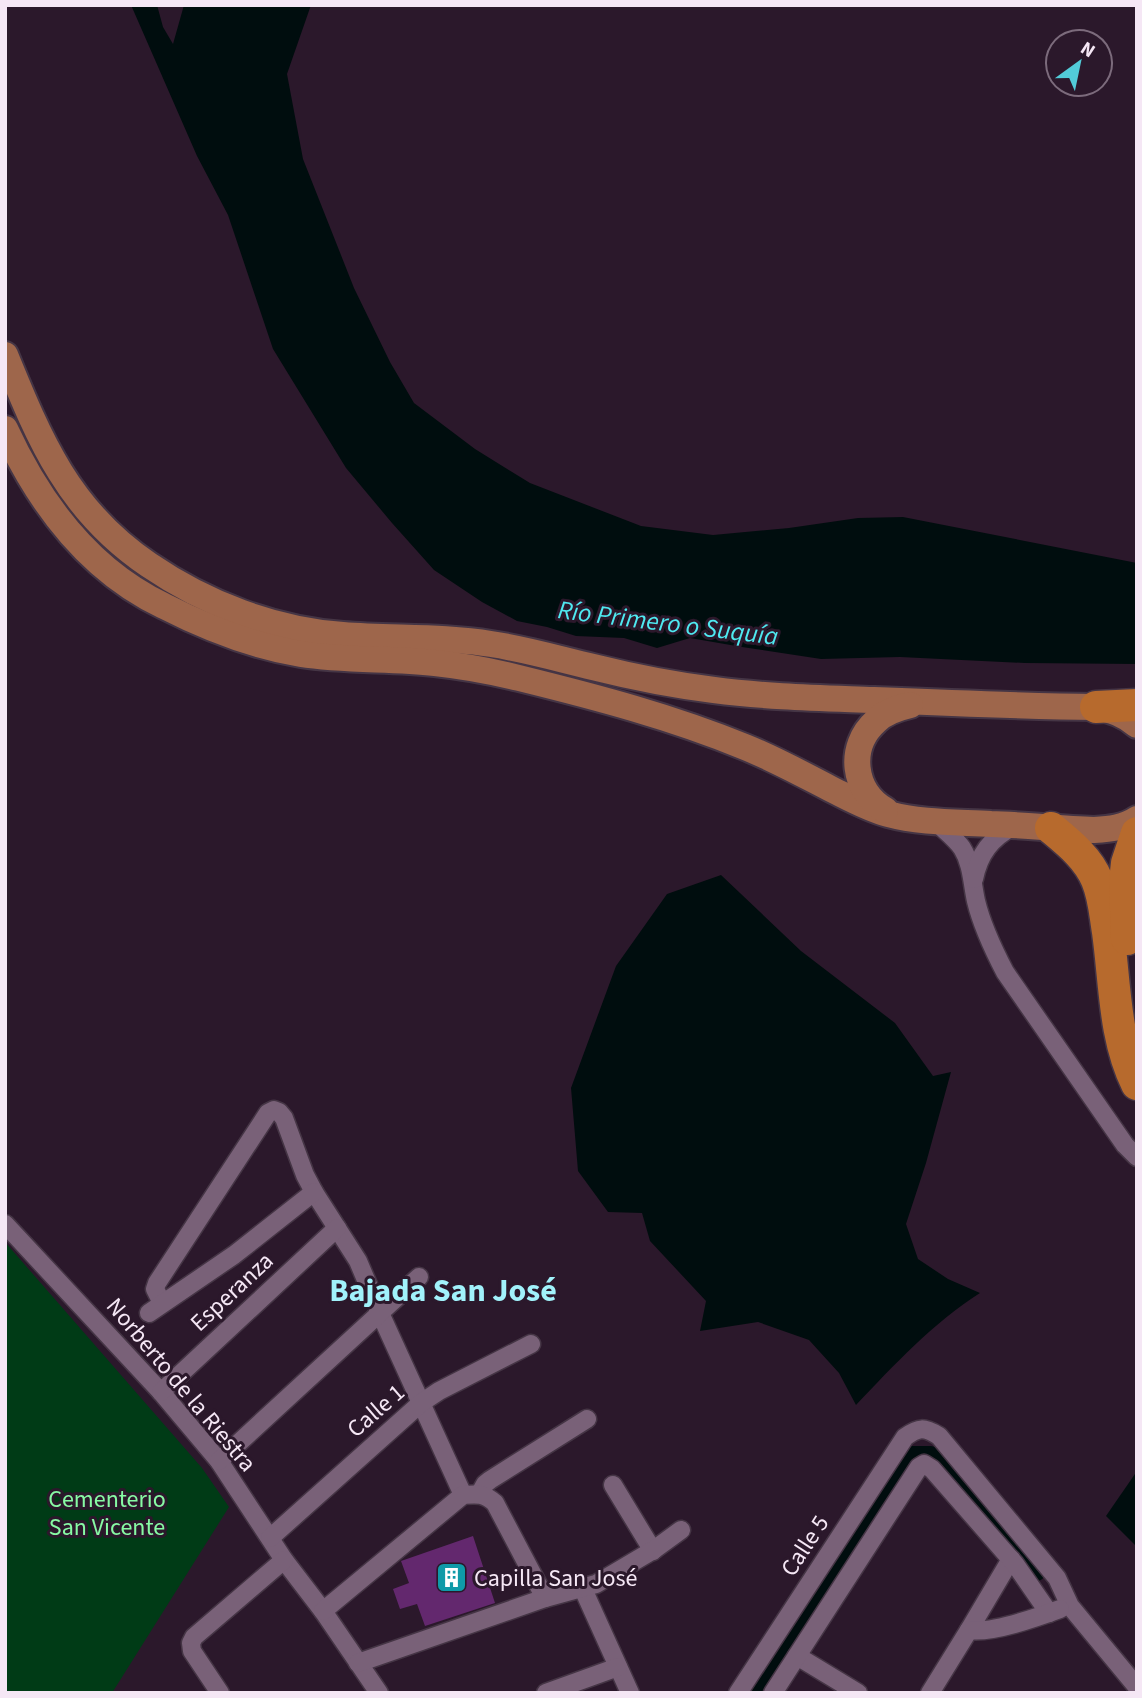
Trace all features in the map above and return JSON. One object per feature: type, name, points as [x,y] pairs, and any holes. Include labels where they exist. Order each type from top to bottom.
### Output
[{"type":"highway","points":[[1096,707],[1137,705]]},
{"type":"highway","points":[[1051,828],[1079,853],[1097,879],[1105,911],[1119,1021],[1137,1084]]},
{"type":"highway","points":[[1137,833],[1127,863],[1125,897],[1137,1024]]},
{"type":"main road","points":[[5,355],[45,448],[90,514],[113,537],[178,584],[275,624],[340,635],[489,644],[710,690],[782,697],[1096,707],[1113,710],[1137,725]]},
{"type":"main road","points":[[5,429],[36,488],[58,520],[108,571],[135,590],[174,611],[233,636],[302,654],[464,666],[636,708],[747,748],[870,808],[899,817],[1051,828],[1109,829],[1130,824],[1137,819]]},
{"type":"main road","points":[[899,817],[873,802],[860,782],[860,745],[870,727],[884,714],[901,707],[923,703]]},
{"type":"street","points":[[935,821],[962,848],[982,922],[991,947],[1005,972],[1125,1145],[1137,1157]]},
{"type":"street","points":[[973,882],[976,867],[988,845],[1015,825]]},
{"type":"street","points":[[314,1192],[242,1250],[155,1308],[157,1283],[268,1113],[274,1110],[279,1112],[284,1118],[314,1192],[358,1261],[421,1403],[471,1494]]},
{"type":"street","name":"Norberto de la Riestra","points":[[5,1224],[161,1391],[219,1461],[284,1560],[379,1693]]},
{"type":"street","name":"Esperanza","points":[[161,1391],[337,1228]]},
{"type":"street","points":[[219,1461],[419,1277]]},
{"type":"street","name":"Calle 1","points":[[270,1538],[421,1403],[439,1391],[531,1345]]},
{"type":"street","points":[[323,1611],[490,1480],[587,1419]]},
{"type":"street","name":"Calle 5","points":[[738,1693],[905,1437],[915,1430],[927,1429],[939,1436],[1057,1578],[1070,1606]]},
{"type":"street","points":[[773,1693],[919,1466],[924,1464],[932,1469],[1011,1559],[1049,1613]]},
{"type":"street","points":[[613,1485],[653,1551]]},
{"type":"street","points":[[471,1494],[489,1497],[495,1503],[545,1598]]},
{"type":"street","points":[[358,1663],[545,1598],[596,1584],[653,1551],[681,1530]]},
{"type":"street","points":[[930,1693],[1011,1559]]},
{"type":"street","points":[[220,1693],[192,1651],[191,1643],[194,1637],[284,1560]]},
{"type":"street","points":[[583,1589],[630,1693]]},
{"type":"street","points":[[969,1630],[978,1632],[1070,1606],[1137,1687]]},
{"type":"street","points":[[797,1656],[858,1693]]},
{"type":"street","points":[[547,1693],[618,1667]]},
{"type":"green space","name":"Cementerio San Vicente","points":[[5,1242],[202,1468],[229,1507],[112,1693],[5,1693]]},
{"type":"water","name":"Río Primero o Suquía","points":[[131,5],[157,5],[163,27],[173,44],[184,5],[311,5],[287,74],[303,159],[354,288],[390,362],[414,403],[475,449],[530,483],[641,526],[713,535],[858,518],[903,517],[1137,563],[1137,664],[1025,663],[900,657],[821,659],[690,638],[657,648],[624,638],[576,636],[517,621],[482,602],[434,570],[346,468],[273,349],[228,215],[197,156]]},
{"type":"water","points":[[721,875],[801,951],[895,1023],[933,1076],[951,1072],[906,1224],[918,1259],[948,1279],[980,1293],[930,1331],[856,1405],[839,1373],[809,1340],[758,1322],[700,1331],[706,1301],[650,1241],[642,1213],[608,1212],[578,1171],[571,1088],[616,966],[667,894]]},
{"type":"water","points":[[1137,1471],[1137,1547],[1106,1516]]},
{"type":"building","name":"Capilla San José","points":[[473,1536],[495,1603],[425,1626],[417,1604],[400,1609],[393,1589],[409,1583],[401,1561]]},
{"type":"waterway","points":[[759,1693],[912,1454],[931,1454],[1037,1573]]},
{"type":"place","name":"Capilla San José","points":[[451,1578]]},
{"type":"district","name":"Bajada San José","points":[[443,1291]]}]
